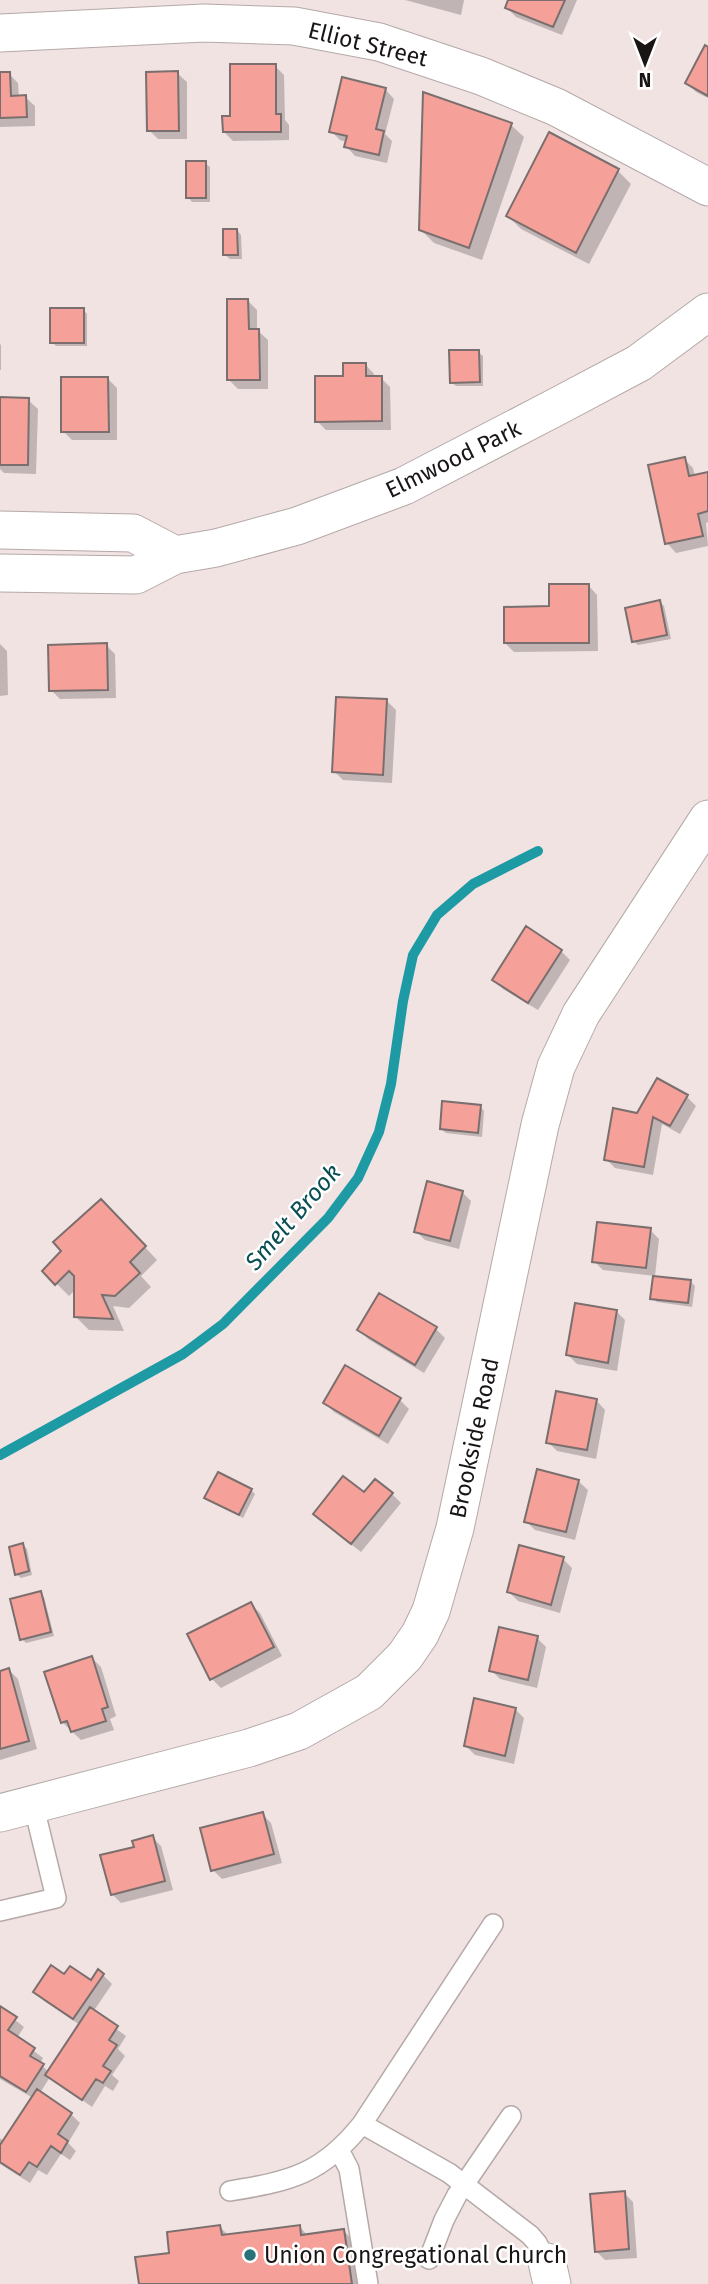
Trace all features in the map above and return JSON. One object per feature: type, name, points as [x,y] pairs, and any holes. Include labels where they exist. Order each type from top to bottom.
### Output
[{"type":"street","name":"Elliot Street","points":[[0,33],[204,23],[295,26],[379,42],[481,76],[556,107],[708,187]]},
{"type":"street","name":"Elmwood Park","points":[[0,573],[136,575],[175,555],[216,548],[297,526],[404,486],[639,363],[708,312]]},
{"type":"street","points":[[0,530],[133,533],[175,555]]},
{"type":"street","name":"Brookside Road","points":[[17,1808],[249,1748],[299,1731],[369,1692],[405,1656],[431,1611],[455,1528],[537,1138],[556,1067],[598,984],[708,819]]},
{"type":"lane","points":[[0,1911],[56,1898],[17,1808]]},
{"type":"lane","points":[[230,2191],[283,2182],[315,2168],[339,2150],[362,2124],[493,1924]]},
{"type":"lane","points":[[429,2259],[444,2220],[464,2184],[511,2116]]},
{"type":"lane","points":[[362,2124],[464,2184],[530,2235],[537,2243],[549,2273]]},
{"type":"lane","points":[[339,2150],[351,2176],[368,2284]]},
{"type":"building","points":[[508,0],[565,0],[553,27],[505,8]]},
{"type":"building","points":[[705,45],[708,47],[708,96],[685,83]]},
{"type":"building","points":[[230,64],[276,64],[276,114],[281,114],[281,132],[223,132],[222,116],[230,116]]},
{"type":"building","points":[[178,71],[179,131],[147,131],[146,72]]},
{"type":"building","points":[[0,72],[10,72],[11,96],[26,95],[27,117],[0,118]]},
{"type":"building","points":[[342,77],[386,88],[376,129],[384,131],[379,155],[344,147],[347,136],[329,132]]},
{"type":"building","points":[[423,92],[512,123],[469,248],[419,230]]},
{"type":"building","points":[[549,132],[619,169],[576,253],[506,216]]},
{"type":"building","points":[[186,161],[206,161],[206,198],[186,198]]},
{"type":"building","points":[[223,229],[237,229],[238,255],[223,255]]},
{"type":"building","points":[[227,299],[248,299],[249,329],[259,329],[260,380],[227,380]]},
{"type":"building","points":[[50,308],[84,308],[84,343],[50,343]]},
{"type":"building","points":[[449,350],[479,350],[480,382],[450,383]]},
{"type":"building","points":[[343,363],[366,363],[366,376],[382,376],[382,421],[315,422],[315,376],[343,376]]},
{"type":"building","points":[[61,377],[108,377],[109,432],[61,432]]},
{"type":"building","points":[[0,397],[29,398],[28,465],[0,465]]},
{"type":"building","points":[[685,457],[689,476],[708,472],[708,511],[698,514],[703,536],[665,544],[648,465]]},
{"type":"building","points":[[549,584],[589,584],[589,643],[504,643],[504,607],[549,606]]},
{"type":"building","points":[[660,600],[667,635],[632,642],[625,608]]},
{"type":"building","points":[[107,643],[108,690],[49,691],[48,645]]},
{"type":"building","points":[[336,697],[387,699],[383,775],[332,772]]},
{"type":"building","points":[[526,926],[562,950],[528,1003],[492,980]]},
{"type":"building","points":[[657,1078],[688,1095],[670,1126],[653,1117],[644,1167],[604,1160],[613,1108],[637,1113]]},
{"type":"building","points":[[442,1101],[481,1105],[478,1133],[440,1129]]},
{"type":"building","points":[[427,1181],[463,1191],[450,1241],[414,1232]]},
{"type":"building","points":[[101,1199],[146,1246],[130,1262],[140,1273],[115,1296],[102,1295],[113,1319],[74,1317],[74,1276],[69,1271],[55,1285],[42,1271],[61,1251],[53,1242]]},
{"type":"building","points":[[597,1222],[651,1228],[646,1268],[592,1262]]},
{"type":"building","points":[[653,1276],[691,1280],[688,1303],[650,1299]]},
{"type":"building","points":[[379,1293],[437,1327],[415,1365],[357,1330]]},
{"type":"building","points":[[575,1303],[617,1310],[608,1363],[566,1355]]},
{"type":"building","points":[[345,1365],[401,1398],[379,1436],[323,1403]]},
{"type":"building","points":[[556,1391],[597,1399],[587,1450],[546,1443]]},
{"type":"building","points":[[537,1469],[579,1480],[566,1532],[524,1522]]},
{"type":"building","points":[[218,1472],[252,1489],[239,1515],[204,1498]]},
{"type":"building","points":[[343,1476],[364,1492],[375,1479],[393,1493],[351,1544],[313,1514]]},
{"type":"building","points":[[23,1543],[29,1571],[15,1575],[9,1547]]},
{"type":"building","points":[[519,1545],[564,1557],[551,1605],[507,1592]]},
{"type":"building","points":[[41,1591],[51,1632],[20,1640],[10,1599]]},
{"type":"building","points":[[251,1602],[274,1647],[210,1680],[187,1634]]},
{"type":"building","points":[[499,1627],[538,1636],[528,1680],[489,1671]]},
{"type":"building","points":[[92,1656],[108,1707],[102,1709],[106,1721],[71,1732],[67,1721],[61,1723],[44,1672]]},
{"type":"building","points":[[9,1668],[29,1741],[0,1749],[0,1671]]},
{"type":"building","points":[[474,1698],[516,1708],[505,1756],[464,1746]]},
{"type":"building","points":[[263,1812],[274,1854],[211,1871],[200,1828]]},
{"type":"building","points":[[153,1835],[165,1881],[111,1895],[100,1855],[134,1847],[132,1841]]},
{"type":"building","points":[[51,1965],[64,1974],[70,1966],[91,1980],[98,1969],[104,1974],[73,2019],[33,1992]]},
{"type":"building","points":[[0,2006],[17,2017],[8,2030],[35,2048],[30,2056],[44,2064],[26,2092],[0,2076]]},
{"type":"building","points":[[90,2007],[118,2026],[109,2040],[117,2045],[103,2066],[111,2071],[103,2083],[96,2079],[82,2100],[45,2075]]},
{"type":"building","points":[[37,2089],[72,2113],[58,2134],[68,2141],[61,2153],[51,2146],[37,2167],[29,2162],[20,2175],[0,2162],[0,2145]]},
{"type":"building","points":[[625,2191],[629,2249],[595,2252],[590,2194]]},
{"type":"building","name":"Union Congregational Church","points":[[220,2225],[222,2235],[300,2225],[301,2235],[344,2229],[352,2284],[139,2284],[135,2257],[169,2253],[167,2232]]},
{"type":"waterway","name":"Smelt Brook","points":[[0,1455],[183,1354],[223,1324],[328,1218],[358,1178],[379,1132],[391,1084],[403,1001],[413,955],[437,915],[473,884],[538,851]]},
{"type":"place","name":"Union Congregational Church","points":[[250,2255]]}]
